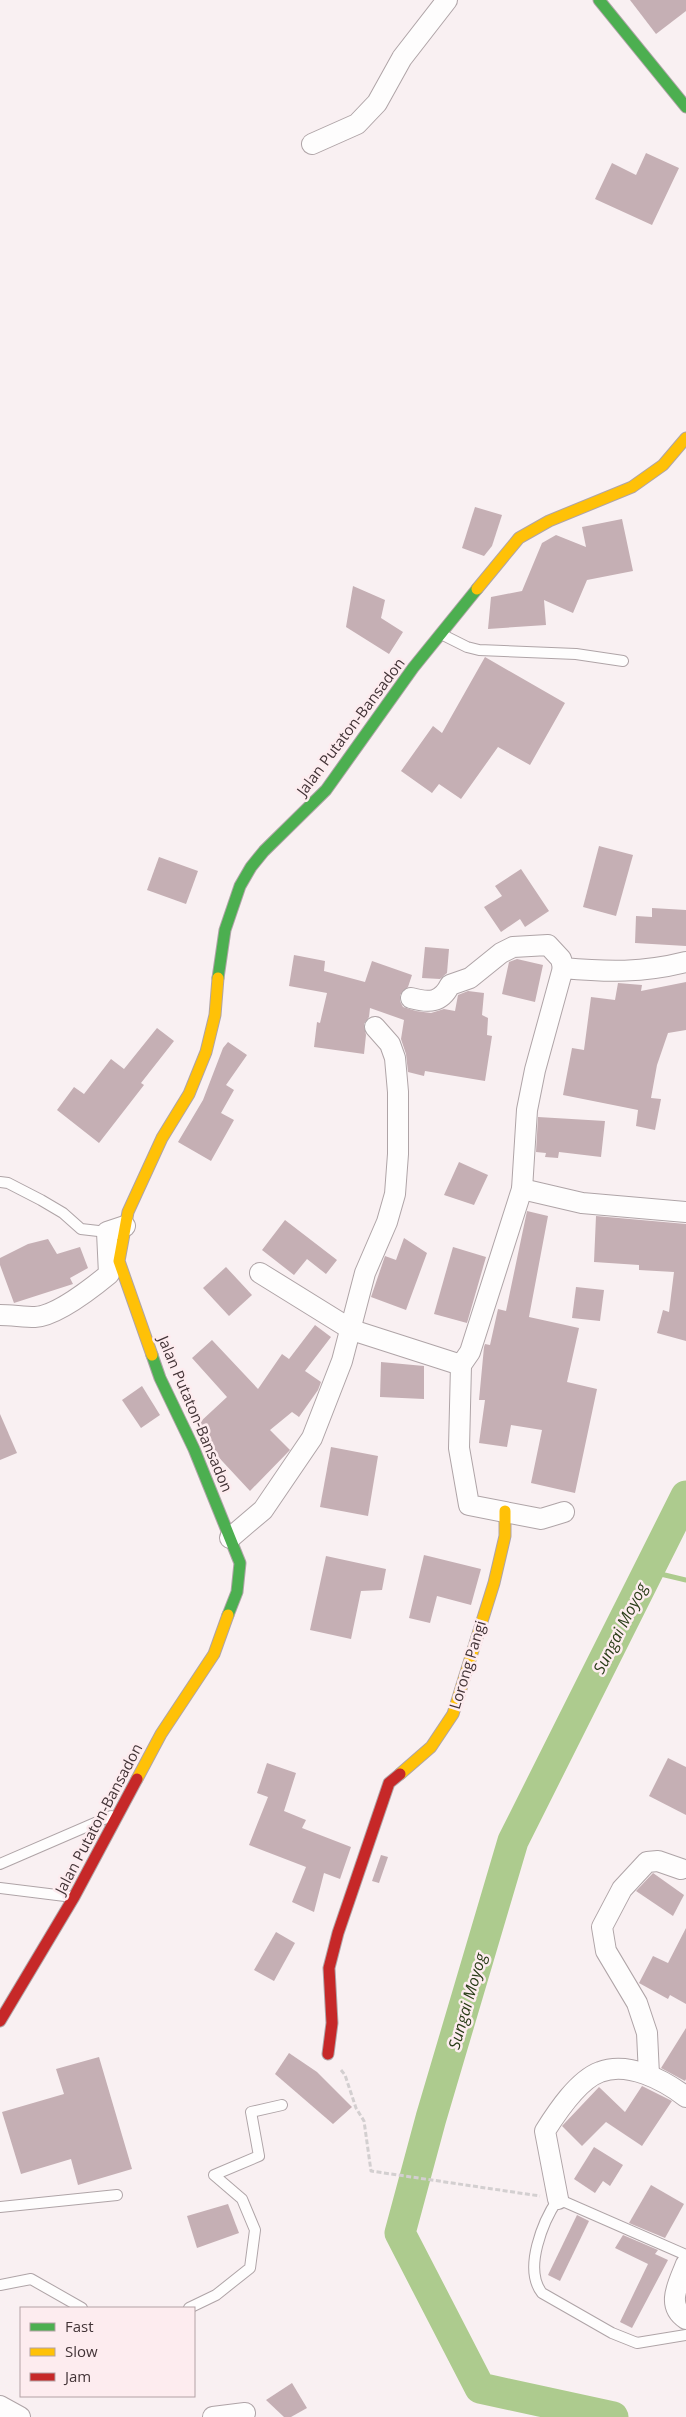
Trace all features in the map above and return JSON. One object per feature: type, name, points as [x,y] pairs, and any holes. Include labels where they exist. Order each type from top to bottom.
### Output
[{"type":"street","points":[[312,144],[357,124],[376,103],[402,58],[447,0]]},
{"type":"street","points":[[599,0],[686,107]]},
{"type":"street","name":"Jalan Putaton-Bansadon","points":[[0,2021],[21,1989],[74,1897],[161,1734],[214,1654],[237,1592],[240,1564],[194,1448],[160,1378],[119,1261],[116,1229],[128,1212],[162,1138],[189,1094],[206,1052],[215,1015],[219,960],[225,930],[240,886],[251,867],[264,851],[326,790],[413,668],[519,538],[549,521],[632,487],[663,465],[686,438]]},
{"type":"street","points":[[411,998],[423,1001],[438,1000],[445,996],[450,985],[470,978],[501,952],[513,947],[548,945],[561,959],[563,968],[535,1070],[527,1110],[522,1189],[470,1352],[461,1365],[458,1414],[459,1448],[469,1505],[541,1519],[564,1512]]},
{"type":"street","points":[[563,968],[615,972],[658,969],[686,962]]},
{"type":"street","points":[[230,1538],[262,1510],[312,1438],[323,1415],[352,1330],[365,1273],[387,1222],[395,1194],[398,1092],[395,1058],[390,1044],[375,1026]]},
{"type":"street","points":[[522,1189],[582,1203],[686,1212]]},
{"type":"street","points":[[0,1314],[37,1317],[64,1305],[93,1287],[108,1274],[116,1229]]},
{"type":"street","points":[[260,1273],[352,1330],[461,1365]]},
{"type":"street","name":"Lorong Pangi","points":[[328,2054],[332,2023],[330,1968],[338,1933],[389,1783],[431,1747],[454,1714],[494,1583],[505,1536],[504,1511]]},
{"type":"street","points":[[648,2076],[647,2033],[636,2003],[606,1951],[602,1927],[622,1889],[647,1862],[658,1861],[681,1869]]},
{"type":"street","points":[[558,2198],[545,2131],[561,2106],[590,2078],[599,2072],[612,2069],[628,2070],[670,2084],[686,2097]]},
{"type":"street","points":[[686,2264],[674,2298],[679,2313],[686,2319]]},
{"type":"street","points":[[0,2406],[20,2417]]},
{"type":"street","points":[[213,2417],[245,2413]]},
{"type":"lane","points":[[441,633],[467,647],[479,650],[576,654],[623,661]]},
{"type":"lane","points":[[0,1182],[28,1192],[63,1213],[81,1230],[116,1229]]},
{"type":"lane","points":[[0,1864],[119,1812]]},
{"type":"lane","points":[[0,1888],[74,1897]]},
{"type":"lane","points":[[191,2307],[216,2295],[250,2268],[255,2230],[242,2199],[214,2175],[259,2156],[251,2112],[282,2105]]},
{"type":"lane","points":[[0,2207],[117,2195]]},
{"type":"lane","points":[[686,2255],[558,2198],[546,2217],[534,2264],[536,2286],[542,2293],[612,2333],[637,2343],[686,2335]]},
{"type":"lane","points":[[0,2285],[31,2279],[80,2307]]},
{"type":"path","points":[[328,2054],[345,2075],[349,2092],[364,2121],[371,2171],[558,2198]]},
{"type":"building","points":[[630,0],[686,0],[686,11],[656,34]]},
{"type":"building","points":[[646,153],[679,168],[652,225],[595,199],[612,163],[636,175]]},
{"type":"building","points":[[475,507],[502,515],[492,546],[484,556],[462,548]]},
{"type":"building","points":[[622,519],[633,571],[587,580],[573,613],[544,600],[546,625],[488,629],[491,597],[522,591],[542,543],[556,535],[586,547],[582,527]]},
{"type":"building","points":[[353,586],[385,600],[381,618],[403,632],[389,654],[346,627]]},
{"type":"building","points":[[485,657],[565,703],[530,765],[498,747],[461,799],[439,784],[432,793],[401,771],[433,726],[442,733]]},
{"type":"building","points":[[599,846],[633,855],[616,916],[583,907]]},
{"type":"building","points":[[159,857],[198,871],[186,904],[147,890]]},
{"type":"building","points":[[521,869],[549,911],[525,927],[520,919],[501,932],[484,907],[502,896],[495,886]]},
{"type":"building","points":[[652,908],[686,910],[686,946],[635,943],[636,916],[652,917]]},
{"type":"building","points":[[425,947],[449,949],[447,973],[440,979],[422,978]]},
{"type":"building","points":[[294,955],[325,961],[324,971],[365,982],[372,961],[412,975],[408,987],[400,995],[400,1001],[403,1007],[416,1011],[431,1013],[444,1009],[455,1011],[458,995],[468,991],[484,993],[482,1015],[488,1018],[487,1035],[492,1036],[485,1081],[425,1071],[424,1076],[408,1072],[406,1054],[401,1039],[404,1020],[370,1008],[369,1017],[364,1024],[366,1035],[364,1054],[314,1047],[317,1022],[320,1023],[327,993],[289,986]]},
{"type":"building","points":[[517,959],[543,965],[535,1002],[502,994],[509,962]]},
{"type":"building","points":[[686,982],[686,1030],[668,1033],[657,1065],[651,1098],[661,1099],[655,1130],[636,1126],[638,1110],[563,1095],[572,1048],[584,1050],[591,997],[615,1000],[618,983],[642,985],[641,991]]},
{"type":"building","points":[[157,1028],[174,1041],[141,1083],[144,1085],[99,1143],[57,1110],[74,1087],[84,1094],[111,1059],[124,1069]]},
{"type":"building","points":[[228,1042],[247,1055],[226,1085],[234,1090],[221,1113],[234,1120],[211,1161],[178,1142],[203,1100],[223,1048]]},
{"type":"building","points":[[538,1117],[605,1121],[601,1157],[559,1152],[558,1158],[545,1157],[546,1153],[536,1152]]},
{"type":"building","points":[[459,1162],[488,1175],[474,1205],[444,1195]]},
{"type":"building","points":[[527,1211],[548,1216],[529,1317],[579,1328],[567,1382],[597,1389],[575,1493],[531,1483],[542,1430],[511,1425],[507,1447],[479,1443],[485,1400],[479,1400],[484,1347],[485,1344],[490,1345],[498,1309],[506,1311]]},
{"type":"building","points":[[596,1216],[686,1224],[686,1341],[657,1333],[663,1310],[669,1312],[674,1272],[639,1270],[639,1265],[594,1262]]},
{"type":"building","points":[[285,1220],[337,1260],[326,1274],[307,1259],[294,1275],[262,1250]]},
{"type":"building","points":[[404,1238],[427,1253],[406,1310],[371,1297],[385,1256],[396,1260]]},
{"type":"building","points":[[48,1239],[57,1254],[80,1247],[88,1268],[70,1278],[73,1284],[14,1303],[0,1265],[0,1258],[28,1244]]},
{"type":"building","points":[[453,1247],[486,1257],[467,1323],[434,1314]]},
{"type":"building","points":[[226,1267],[252,1295],[229,1316],[203,1288]]},
{"type":"building","points":[[576,1287],[604,1290],[600,1321],[572,1318]]},
{"type":"building","points":[[315,1325],[331,1337],[305,1371],[321,1382],[318,1390],[299,1417],[292,1412],[270,1430],[290,1450],[250,1491],[210,1448],[199,1423],[227,1397],[192,1358],[212,1340],[258,1389],[282,1354],[289,1359]]},
{"type":"building","points":[[381,1362],[424,1366],[424,1399],[380,1397]]},
{"type":"building","points":[[142,1386],[160,1415],[141,1428],[122,1400]]},
{"type":"building","points":[[0,1414],[17,1453],[0,1460]]},
{"type":"building","points":[[331,1447],[378,1456],[368,1516],[320,1507]]},
{"type":"building","points":[[424,1555],[481,1569],[471,1605],[437,1596],[430,1623],[409,1618]]},
{"type":"building","points":[[326,1556],[386,1569],[382,1590],[361,1591],[351,1639],[310,1630]]},
{"type":"building","points":[[668,1758],[686,1767],[686,1815],[649,1796]]},
{"type":"building","points":[[267,1763],[296,1773],[284,1811],[306,1820],[302,1828],[351,1847],[340,1879],[324,1873],[314,1912],[292,1902],[306,1867],[249,1845],[268,1797],[257,1793]]},
{"type":"building","points":[[381,1855],[388,1857],[379,1883],[372,1881]]},
{"type":"building","points":[[653,1873],[684,1895],[673,1916],[636,1891]]},
{"type":"building","points":[[686,1928],[686,2004],[670,1995],[668,1999],[639,1983],[653,1956],[668,1963]]},
{"type":"building","points":[[276,1932],[295,1943],[274,1981],[254,1970]]},
{"type":"building","points":[[686,2028],[686,2079],[685,2081],[661,2068]]},
{"type":"building","points":[[289,2053],[317,2072],[352,2107],[333,2124],[275,2074]]},
{"type":"building","points":[[99,2057],[132,2169],[78,2185],[71,2159],[21,2174],[2,2112],[64,2094],[56,2069]]},
{"type":"building","points":[[642,2086],[672,2101],[642,2146],[606,2122],[582,2146],[562,2126],[599,2087],[625,2112]]},
{"type":"building","points":[[594,2147],[623,2165],[610,2186],[603,2181],[595,2193],[574,2179]]},
{"type":"building","points":[[651,2185],[684,2204],[665,2238],[629,2223]]},
{"type":"building","points":[[228,2204],[239,2233],[197,2248],[187,2216]]},
{"type":"building","points":[[577,2215],[589,2221],[560,2281],[548,2275]]},
{"type":"building","points":[[623,2235],[658,2250],[655,2254],[668,2260],[632,2328],[620,2322],[648,2264],[615,2248]]},
{"type":"building","points":[[292,2383],[307,2408],[291,2417],[284,2417],[266,2400]]},
{"type":"waterway","name":"Sungai Moyog","points":[[613,2417],[480,2388],[400,2233],[431,2118],[513,1841],[686,1496]]},
{"type":"waterway","points":[[648,1571],[686,1580]]},
{"type":"traffic: fast","points":[[599,0],[686,107]]},
{"type":"traffic: fast","points":[[218,978],[225,930],[240,886],[251,867],[264,851],[326,790],[413,668],[477,589]]},
{"type":"traffic: fast","points":[[152,1355],[160,1378],[194,1449],[240,1563],[237,1592],[228,1615]]},
{"type":"traffic: slow","points":[[477,589],[519,538],[549,521],[632,487],[663,465],[686,438]]},
{"type":"traffic: slow","points":[[152,1355],[119,1261],[128,1212],[162,1138],[189,1094],[206,1052],[215,1015],[218,978]]},
{"type":"traffic: slow","points":[[400,1774],[431,1747],[453,1714],[494,1583],[505,1536],[505,1511]]},
{"type":"traffic: slow","points":[[137,1779],[161,1734],[214,1654],[228,1615]]},
{"type":"traffic: jam","points":[[328,2054],[332,2023],[329,1968],[338,1933],[389,1783],[400,1774]]},
{"type":"traffic: jam","points":[[0,2021],[74,1897],[137,1779]]}]
